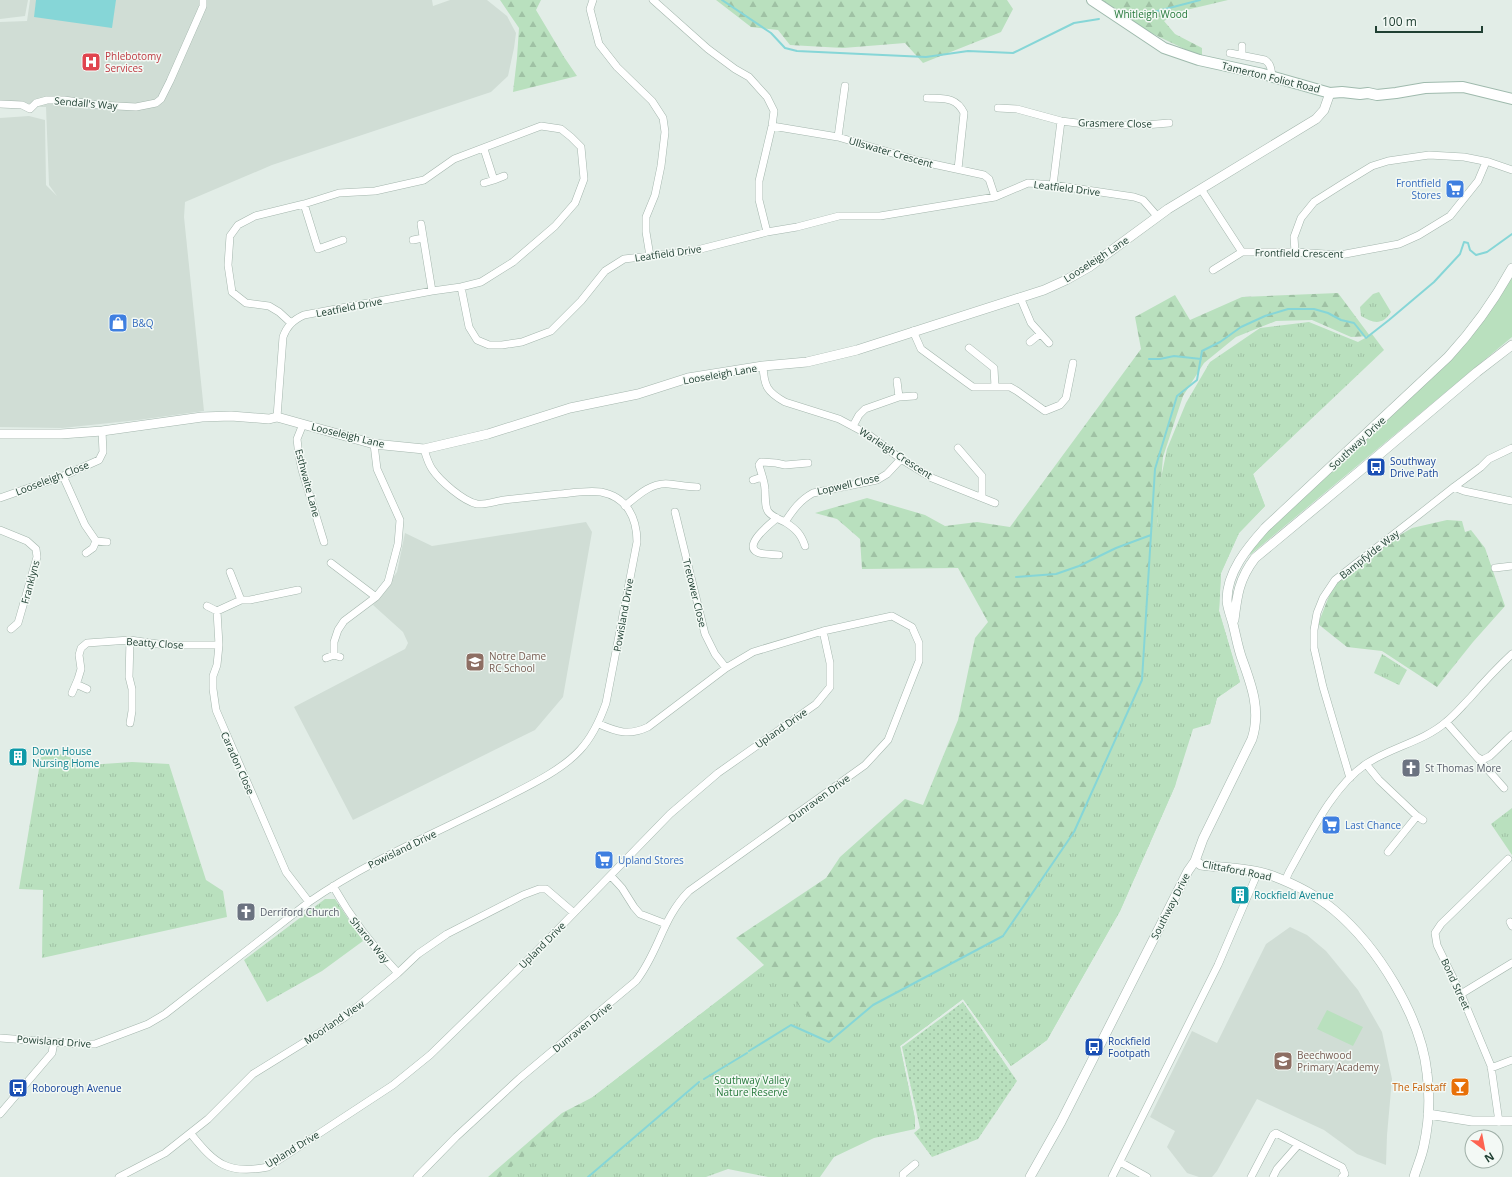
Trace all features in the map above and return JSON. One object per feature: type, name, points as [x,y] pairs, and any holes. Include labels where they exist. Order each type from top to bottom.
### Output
[{"type":"main road","name":"Tamerton Foliot Road","points":[[1092,0],[1164,48],[1199,60],[1272,76],[1330,92],[1360,94],[1368,93],[1377,95],[1425,88],[1463,88],[1512,99]]},
{"type":"street","name":"Sendall's Way","points":[[0,104],[22,105],[30,109],[36,103],[47,100],[64,100],[98,106],[136,107],[156,103],[161,99],[170,81],[203,6],[203,0]]},
{"type":"street","points":[[593,0],[590,10],[599,44],[616,67],[652,101],[663,118],[665,132],[661,166],[655,195],[646,218],[646,232],[650,256]]},
{"type":"street","points":[[653,0],[708,49],[735,69],[749,77],[767,96],[774,111],[759,182],[759,200],[767,232]]},
{"type":"street","points":[[1242,46],[1242,55]]},
{"type":"street","points":[[1230,53],[1265,60],[1271,67],[1272,76]]},
{"type":"street","points":[[838,137],[845,86]]},
{"type":"street","name":"Looseleigh Lane","points":[[0,434],[61,434],[102,431],[202,417],[231,416],[268,419],[277,417],[374,444],[424,449],[488,434],[570,408],[638,394],[688,378],[763,366],[807,362],[826,358],[857,350],[1044,290],[1066,280],[1089,267],[1157,216],[1316,119],[1324,110],[1330,92]]},
{"type":"street","points":[[927,98],[951,100],[960,106],[964,113],[958,169]]},
{"type":"street","name":"Grasmere Close","points":[[998,108],[1017,109],[1061,121],[1093,125],[1145,125],[1169,123]]},
{"type":"street","points":[[1053,185],[1061,121]]},
{"type":"street","points":[[277,417],[283,336],[286,328],[291,323],[279,312],[269,306],[246,304],[232,292],[228,265],[230,236],[238,225],[255,216],[304,204],[339,193],[375,191],[424,180],[454,159],[484,149],[541,126],[561,129],[572,137],[581,147],[584,179],[575,203],[554,226],[513,262],[481,282],[461,287]]},
{"type":"street","name":"Ullswater Crescent","points":[[772,126],[838,137],[919,161],[984,175],[989,179],[995,197]]},
{"type":"street","points":[[484,149],[494,180]]},
{"type":"street","points":[[1295,252],[1294,237],[1301,218],[1314,202],[1372,166],[1388,161],[1429,155],[1464,157],[1512,170]]},
{"type":"street","name":"Frontfield Crescent","points":[[1213,270],[1242,252],[1295,252],[1340,255],[1399,244],[1419,235],[1450,216],[1478,181],[1486,162]]},
{"type":"street","points":[[484,184],[504,176]]},
{"type":"street","name":"Leatfield Drive","points":[[291,323],[304,315],[461,287],[469,327],[477,340],[489,346],[522,342],[551,331],[581,301],[605,271],[624,259],[693,251],[838,216],[880,216],[995,197],[1028,183],[1053,185],[1134,197],[1143,200],[1157,216]]},
{"type":"street","name":"Frontfield Crescent","points":[[1201,189],[1242,252]]},
{"type":"street","points":[[304,204],[318,248],[343,240]]},
{"type":"street","points":[[421,224],[432,291]]},
{"type":"street","points":[[413,240],[423,238]]},
{"type":"street","name":"Southway Drive","points":[[1030,1177],[1065,1113],[1185,877],[1195,861],[1203,839],[1246,752],[1255,727],[1256,708],[1253,689],[1238,647],[1226,601],[1228,589],[1236,565],[1265,528],[1448,357],[1470,332],[1489,306],[1512,268]]},
{"type":"street","points":[[1020,297],[1031,323],[1049,343]]},
{"type":"street","points":[[913,331],[921,349],[973,387],[1010,387],[1017,390],[1045,411],[1060,405],[1066,398],[1073,363]]},
{"type":"street","points":[[1030,342],[1040,334]]},
{"type":"street","name":"Southway Drive","points":[[1233,625],[1237,596],[1243,575],[1255,558],[1477,372],[1512,345]]},
{"type":"street","points":[[969,348],[994,368],[995,387]]},
{"type":"street","name":"Warleigh Crescent","points":[[763,366],[764,381],[770,393],[777,398],[785,402],[839,419],[869,435],[901,459],[932,478],[995,503]]},
{"type":"street","points":[[1072,371],[1080,372]]},
{"type":"street","points":[[896,381],[899,397]]},
{"type":"street","points":[[853,426],[859,415],[865,410],[899,397],[914,396]]},
{"type":"street","name":"Esthwaite Lane","points":[[303,424],[297,439],[299,456],[324,542]]},
{"type":"street","name":"Looseleigh Close","points":[[0,498],[63,476],[99,460],[103,452],[102,431]]},
{"type":"street","points":[[326,658],[337,656],[334,642],[338,630],[344,621],[376,597],[388,582],[398,544],[400,520],[377,469],[374,444]]},
{"type":"street","points":[[958,448],[982,476],[982,497]]},
{"type":"street","name":"Bampfylde Way","points":[[1350,778],[1323,687],[1314,648],[1314,630],[1317,613],[1323,598],[1335,580],[1481,467],[1489,459],[1511,448]]},
{"type":"street","name":"Powisland Drive","points":[[0,1038],[95,1044],[148,1024],[165,1014],[309,902],[333,886],[354,873],[469,816],[543,777],[580,751],[599,724],[606,703],[637,542],[635,523],[632,515],[625,506],[610,495],[601,492],[528,497],[478,504],[463,498],[436,475],[427,460],[424,449]]},
{"type":"street","name":"Lopwell Close","points":[[785,522],[798,504],[812,493],[877,480],[887,474],[901,459]]},
{"type":"street","points":[[805,546],[800,534],[795,528],[771,514],[765,506],[765,490],[758,465],[761,462],[791,465],[808,463]]},
{"type":"street","points":[[63,476],[85,525],[96,542]]},
{"type":"street","points":[[753,480],[762,477]]},
{"type":"street","points":[[625,506],[640,493],[652,486],[668,484],[684,487],[697,487]]},
{"type":"street","points":[[1454,487],[1464,491],[1512,501]]},
{"type":"street","name":"Tretower Close","points":[[675,512],[705,634],[715,654],[726,668]]},
{"type":"street","points":[[777,518],[760,534],[753,548],[759,553],[779,555]]},
{"type":"street","name":"Franklyns","points":[[0,530],[27,541],[36,549],[37,557],[18,623],[11,629]]},
{"type":"street","points":[[96,542],[107,542]]},
{"type":"street","points":[[86,553],[93,548],[96,542]]},
{"type":"street","points":[[331,563],[376,597]]},
{"type":"street","points":[[1495,568],[1512,566]]},
{"type":"street","points":[[230,572],[241,600]]},
{"type":"street","points":[[206,606],[217,611],[241,600],[298,590]]},
{"type":"street","name":"Caradon Close","points":[[217,611],[219,645],[217,665],[213,676],[216,710],[286,872],[309,902]]},
{"type":"street","name":"Dunraven Drive","points":[[417,1177],[456,1137],[520,1078],[636,982],[646,969],[673,910],[689,891],[865,765],[888,740],[919,661],[919,643],[912,627],[892,616],[823,631],[753,652],[726,668],[648,727],[637,732],[626,733],[613,730],[599,724]]},
{"type":"street","name":"Upland Drive","points":[[191,1134],[203,1150],[226,1166],[240,1170],[253,1170],[268,1167],[393,1085],[430,1056],[611,876],[659,825],[695,792],[718,773],[816,704],[830,687],[830,663],[823,631]]},
{"type":"street","points":[[130,640],[129,677],[132,689],[132,711],[130,723]]},
{"type":"street","name":"Beatty Close","points":[[72,693],[80,669],[79,655],[82,648],[87,643],[130,640],[165,645],[219,645]]},
{"type":"street","points":[[1285,881],[1288,872],[1325,808],[1350,778],[1366,764],[1386,753],[1419,739],[1446,722],[1512,654]]},
{"type":"street","points":[[76,684],[87,689]]},
{"type":"street","points":[[1446,722],[1504,788]]},
{"type":"street","points":[[1476,756],[1482,760],[1487,758],[1512,734]]},
{"type":"street","points":[[1366,764],[1379,780],[1420,818],[1388,852]]},
{"type":"street","name":"Bond Street","points":[[1499,1122],[1491,1068],[1461,994],[1437,944],[1435,933],[1441,924],[1508,859]]},
{"type":"street","name":"Clittaford Road","points":[[1195,861],[1201,865],[1258,872],[1285,881],[1315,896],[1352,926],[1388,974],[1411,1015],[1427,1072],[1428,1114],[1424,1145],[1414,1177]]},
{"type":"street","points":[[1498,869],[1503,875]]},
{"type":"street","points":[[1112,1177],[1218,965],[1258,872]]},
{"type":"street","points":[[611,876],[622,888],[640,914],[666,924]]},
{"type":"street","name":"Sharon Way","points":[[333,886],[367,939],[398,973]]},
{"type":"street","name":"Moorland View","points":[[119,1177],[165,1153],[191,1134],[253,1074],[345,1017],[398,973],[418,954],[447,934],[524,895],[539,889],[546,889],[574,913]]},
{"type":"street","points":[[1461,994],[1512,963]]},
{"type":"street","points":[[0,1114],[52,1053],[54,1042]]},
{"type":"street","points":[[1491,1068],[1512,1060]]},
{"type":"street","points":[[1428,1114],[1472,1121],[1512,1121]]},
{"type":"street","points":[[1252,1177],[1273,1135],[1276,1133],[1342,1167],[1345,1174],[1342,1177]]},
{"type":"street","points":[[1274,1177],[1277,1169],[1298,1144]]},
{"type":"street","points":[[1120,1162],[1147,1177]]},
{"type":"street","points":[[903,1177],[904,1174],[915,1164]]},
{"type":"shaded area","points":[[0,0],[28,0],[25,16],[0,19]]},
{"type":"shaded area","points":[[30,0],[432,0],[433,6],[450,0],[487,0],[507,16],[516,33],[508,76],[491,92],[272,165],[185,202],[184,217],[204,411],[62,428],[0,427],[0,118],[29,116],[45,120],[46,185],[57,196],[49,185],[46,107],[0,107],[0,22],[27,21]]},
{"type":"shaded area","name":"Notre Dame RC School","points":[[586,522],[592,532],[563,697],[535,730],[353,820],[294,707],[405,649],[408,643],[403,632],[373,605],[397,572],[405,533],[432,546]]},
{"type":"shaded area","name":"Beechwood Primary Academy","points":[[1290,927],[1307,935],[1326,951],[1358,990],[1382,1032],[1392,1079],[1386,1165],[1357,1154],[1324,1130],[1257,1099],[1217,1171],[1212,1177],[1199,1177],[1187,1173],[1167,1147],[1175,1131],[1150,1117],[1192,1031],[1217,1043],[1266,944]]},
{"type":"green space","points":[[500,0],[541,0],[536,10],[577,76],[513,92],[519,28]]},
{"type":"green space","points":[[716,0],[1007,0],[1013,9],[1001,32],[923,63],[905,43],[843,48],[790,45],[778,30],[751,27]]},
{"type":"green space","name":"Whitleigh Wood","points":[[1101,0],[1228,0],[1182,11],[1164,21],[1175,34],[1202,48],[1202,57],[1137,25]]},
{"type":"green space","points":[[1512,274],[1512,337],[1250,555],[1253,536],[1449,358]]},
{"type":"green space","points":[[1379,292],[1391,312],[1384,320],[1373,322],[1361,316],[1360,307],[1373,294]]},
{"type":"green space","points":[[1338,293],[1370,336],[1351,337],[1312,320],[1276,321],[1236,337],[1204,363],[1183,396],[1163,457],[1157,528],[1293,436],[1253,474],[1265,506],[1239,533],[1221,573],[1219,611],[1240,682],[1217,698],[1210,724],[1187,725],[1175,786],[1120,911],[1047,1040],[1011,1066],[963,999],[900,1046],[915,1119],[876,1093],[760,1060],[642,1177],[488,1177],[562,1113],[593,1097],[764,965],[736,938],[826,878],[840,857],[905,799],[923,805],[958,720],[975,638],[988,622],[958,568],[862,569],[860,539],[837,519],[815,513],[867,498],[925,515],[945,526],[977,522],[1010,527],[1141,349],[1135,317],[1175,295],[1190,320],[1242,297]]},
{"type":"green space","name":"Southway Valley Nature Reserve","points":[[1309,322],[1358,342],[1372,334],[1384,350],[1253,474],[1265,506],[1239,533],[1221,573],[1219,611],[1240,682],[1217,698],[1210,724],[1193,729],[1175,786],[1120,911],[1047,1040],[1011,1066],[963,999],[900,1046],[915,1119],[915,1129],[874,1138],[834,1157],[820,1177],[768,1177],[728,1169],[706,1177],[500,1177],[568,1116],[765,965],[829,1042],[873,1005],[1003,936],[1074,832],[1142,680],[1149,564],[1157,529],[1160,483],[1167,449],[1186,403],[1210,362],[1260,328]]},
{"type":"green space","points":[[1447,520],[1462,521],[1465,532],[1471,530],[1485,548],[1505,606],[1473,642],[1437,687],[1382,651],[1347,647],[1318,624],[1333,586],[1390,541],[1412,528]]},
{"type":"green space","points":[[1382,654],[1407,670],[1399,685],[1374,673]]},
{"type":"green space","points":[[62,754],[88,765],[132,762],[169,764],[206,880],[223,891],[227,917],[42,958],[43,890],[19,889],[41,757]]},
{"type":"green space","points":[[1512,808],[1512,855],[1491,824]]},
{"type":"green space","points":[[325,899],[335,899],[363,941],[322,971],[267,1002],[244,960]]},
{"type":"green space","points":[[963,1002],[1017,1081],[978,1139],[932,1157],[914,1133],[920,1128],[902,1047]]},
{"type":"green space","points":[[1327,1010],[1363,1027],[1353,1046],[1317,1029]]},
{"type":"water","points":[[36,0],[116,0],[112,28],[34,17]]},
{"type":"waterway","points":[[722,0],[771,33],[785,48],[797,51],[926,57],[968,51],[1013,53],[1074,23],[1099,19]]},
{"type":"waterway","points":[[1150,13],[1200,0]]},
{"type":"waterway","points":[[749,1051],[791,1025],[829,1042],[873,1005],[1003,936],[1074,832],[1142,680],[1155,469],[1177,396],[1197,380],[1202,351],[1220,342],[1241,327],[1265,316],[1288,309],[1314,309],[1328,313],[1341,320],[1354,323],[1366,338],[1434,282],[1460,254],[1464,242],[1468,243],[1470,250],[1476,255],[1487,252],[1512,234]]},
{"type":"waterway","points":[[1149,359],[1160,359],[1174,356],[1201,359]]},
{"type":"waterway","points":[[1016,577],[1056,574],[1079,566],[1116,548],[1151,535]]},
{"type":"waterway","points":[[704,1079],[747,1053]]},
{"type":"waterway","points":[[588,1177],[699,1082]]},
{"type":"place","name":"Phlebotomy Services","points":[[91,62]]},
{"type":"place","name":"Frontfield Stores","points":[[1455,189]]},
{"type":"place","name":"B&Q","points":[[118,323]]},
{"type":"place","name":"Southway Drive Path","points":[[1376,467]]},
{"type":"place","name":"Notre Dame RC School","points":[[475,662]]},
{"type":"place","name":"Down House Nursing Home","points":[[18,757]]},
{"type":"place","name":"St Thomas More","points":[[1411,768]]},
{"type":"place","name":"Last Chance","points":[[1331,825]]},
{"type":"place","name":"Upland Stores","points":[[604,860]]},
{"type":"place","name":"Rockfield Avenue","points":[[1240,895]]},
{"type":"place","name":"Derriford Church","points":[[246,912]]},
{"type":"place","name":"Rockfield Footpath","points":[[1094,1047]]},
{"type":"place","name":"Beechwood Primary Academy","points":[[1283,1061]]},
{"type":"place","name":"The Falstaff","points":[[1460,1087]]},
{"type":"place","name":"Roborough Avenue","points":[[18,1088]]}]
